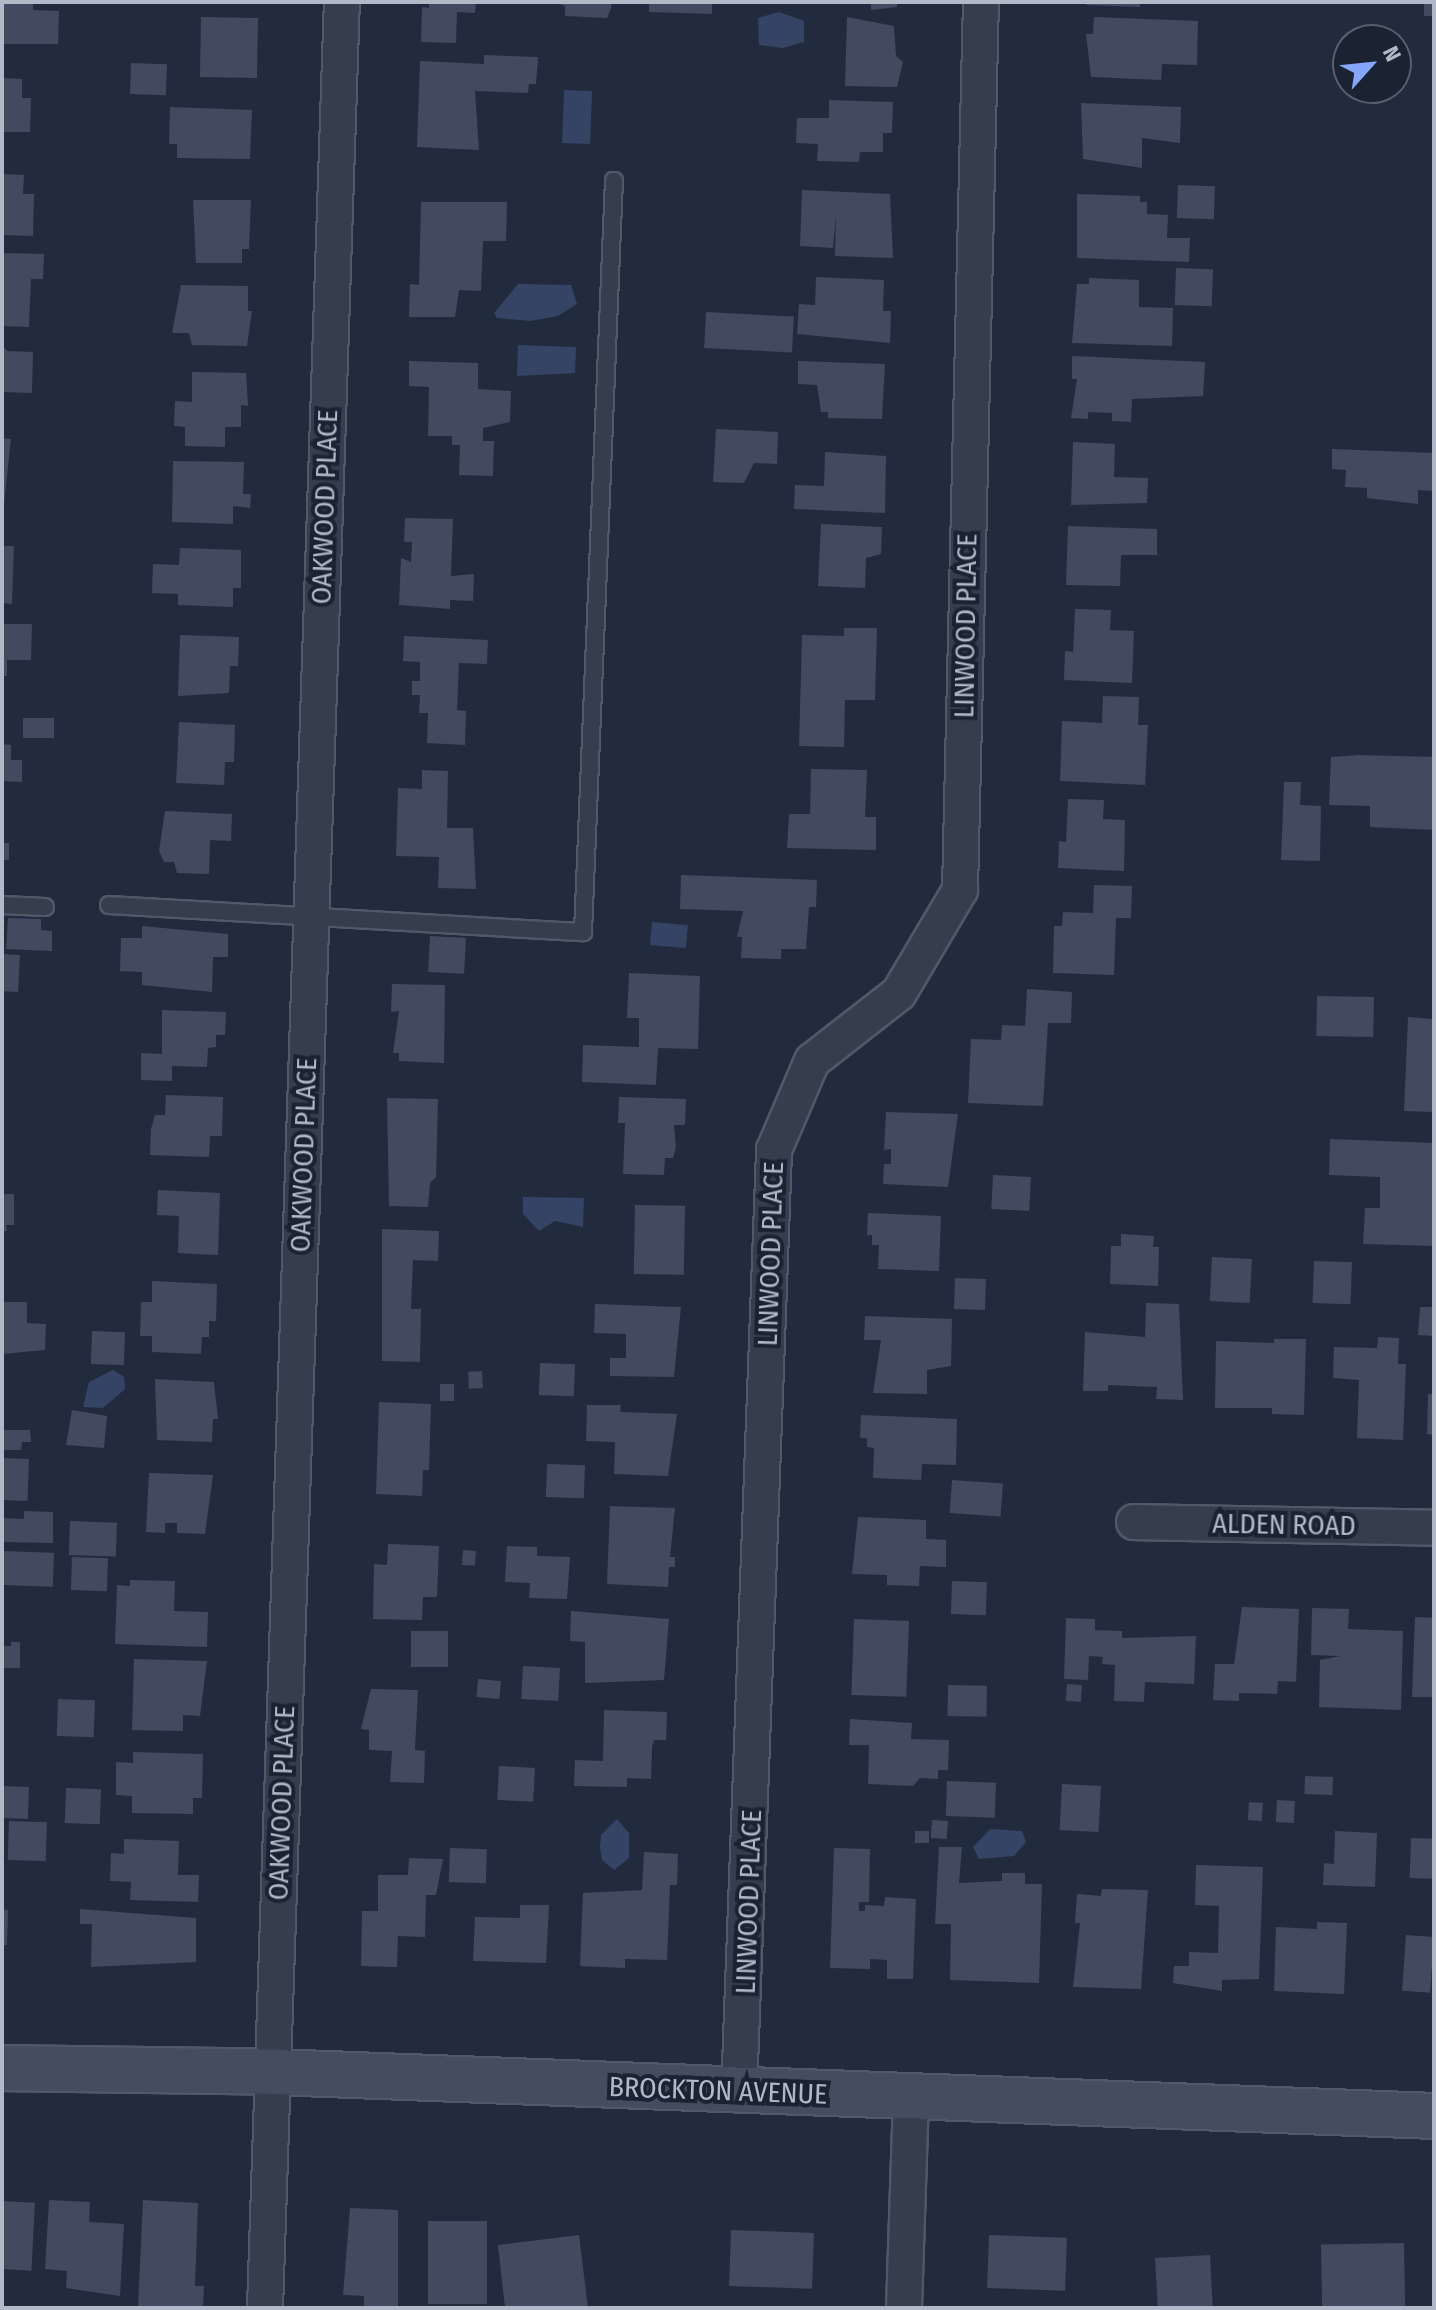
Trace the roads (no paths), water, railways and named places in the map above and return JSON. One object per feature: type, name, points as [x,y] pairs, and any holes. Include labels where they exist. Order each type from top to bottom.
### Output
[{"type":"main road","name":"BROCKTON AVENUE","points":[[2,2068],[274,2072],[739,2093],[1434,2116]]},
{"type":"street","name":"OAKWOOD PLACE","points":[[265,2308],[342,2]]},
{"type":"street","name":"LINWOOD PLACE","points":[[739,2093],[774,1150],[812,1061],[899,993],[960,890],[981,2]]},
{"type":"street","name":"ALDEN ROAD","points":[[1134,1522],[1434,1528]]},
{"type":"street","points":[[904,2308],[911,2099]]},
{"type":"lane","points":[[109,905],[583,932],[614,181]]},
{"type":"lane","points":[[2,905],[45,907]]},
{"type":"water","points":[[779,12],[804,21],[804,42],[783,48],[759,45],[758,18]]},
{"type":"water","points":[[564,90],[592,91],[590,144],[562,143]]},
{"type":"water","points":[[518,284],[571,285],[577,304],[558,316],[530,321],[497,318],[494,313]]},
{"type":"water","points":[[518,345],[576,347],[575,373],[517,376]]},
{"type":"water","points":[[652,922],[688,925],[686,948],[650,945]]},
{"type":"water","points":[[523,1197],[584,1198],[583,1227],[555,1221],[539,1231],[523,1214]]},
{"type":"water","points":[[113,1370],[124,1377],[125,1389],[103,1408],[83,1407],[89,1382]]},
{"type":"water","points":[[617,1819],[629,1833],[629,1858],[614,1870],[602,1860],[600,1848],[601,1835]]},
{"type":"water","points":[[990,1829],[1022,1831],[1026,1842],[1014,1856],[979,1859],[973,1847]]}]
